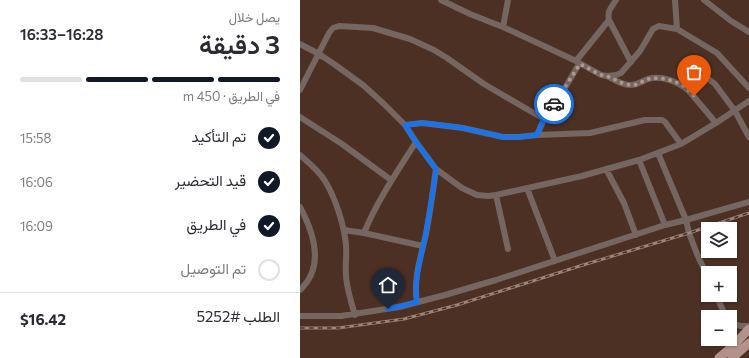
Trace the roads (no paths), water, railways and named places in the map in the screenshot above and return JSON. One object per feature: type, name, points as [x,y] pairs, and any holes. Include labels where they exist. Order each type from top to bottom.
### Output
[{"type":"main road","points":[[719,358],[749,329]]},
{"type":"main road","points":[[732,358],[749,343]]},
{"type":"street","points":[[441,0],[578,62],[601,75],[607,76],[624,84],[635,85],[652,78],[666,79],[676,82],[689,90],[716,123]]},
{"type":"street","points":[[503,27],[508,0]]},
{"type":"street","points":[[616,0],[608,11],[609,20],[631,62]]},
{"type":"street","points":[[675,0],[677,29]]},
{"type":"street","points":[[704,0],[731,21],[749,32]]},
{"type":"street","points":[[537,135],[544,118],[562,93],[578,62],[609,20]]},
{"type":"street","points":[[300,90],[333,28],[339,26],[373,28],[410,39],[434,50],[484,84],[544,118]]},
{"type":"street","points":[[607,76],[621,73],[640,51],[652,29],[659,26],[677,29],[717,53],[749,88]]},
{"type":"street","points":[[300,44],[319,54],[363,85],[405,125],[436,169],[462,188],[477,195],[496,195],[582,176],[639,160],[681,144],[749,101]]},
{"type":"street","points":[[693,67],[715,84],[735,111],[749,137]]},
{"type":"street","points":[[300,117],[342,144],[391,180]]},
{"type":"street","points":[[405,125],[422,123],[433,124],[463,128],[503,137],[519,137],[590,133],[645,120],[662,120],[681,144]]},
{"type":"street","points":[[364,234],[376,207],[391,180],[416,142]]},
{"type":"street","points":[[658,153],[686,220],[689,233],[702,266]]},
{"type":"street","points":[[300,155],[326,182],[336,203],[344,230],[346,247],[346,276],[355,315]]},
{"type":"street","points":[[639,160],[664,225]]},
{"type":"street","points":[[417,302],[417,279],[436,169]]},
{"type":"street","points":[[606,169],[624,203],[636,235]]},
{"type":"street","points":[[527,188],[555,261]]},
{"type":"street","points":[[496,195],[508,249]]},
{"type":"street","points":[[300,316],[355,315],[417,302],[489,282],[664,225],[749,202]]},
{"type":"street","points":[[300,207],[303,218],[313,240],[315,253],[315,263],[310,277],[300,290]]},
{"type":"street","points":[[344,230],[423,246]]},
{"type":"street","points":[[737,325],[749,326]]},
{"type":"railway","points":[[300,328],[338,328],[404,319],[457,305],[749,213]]}]
